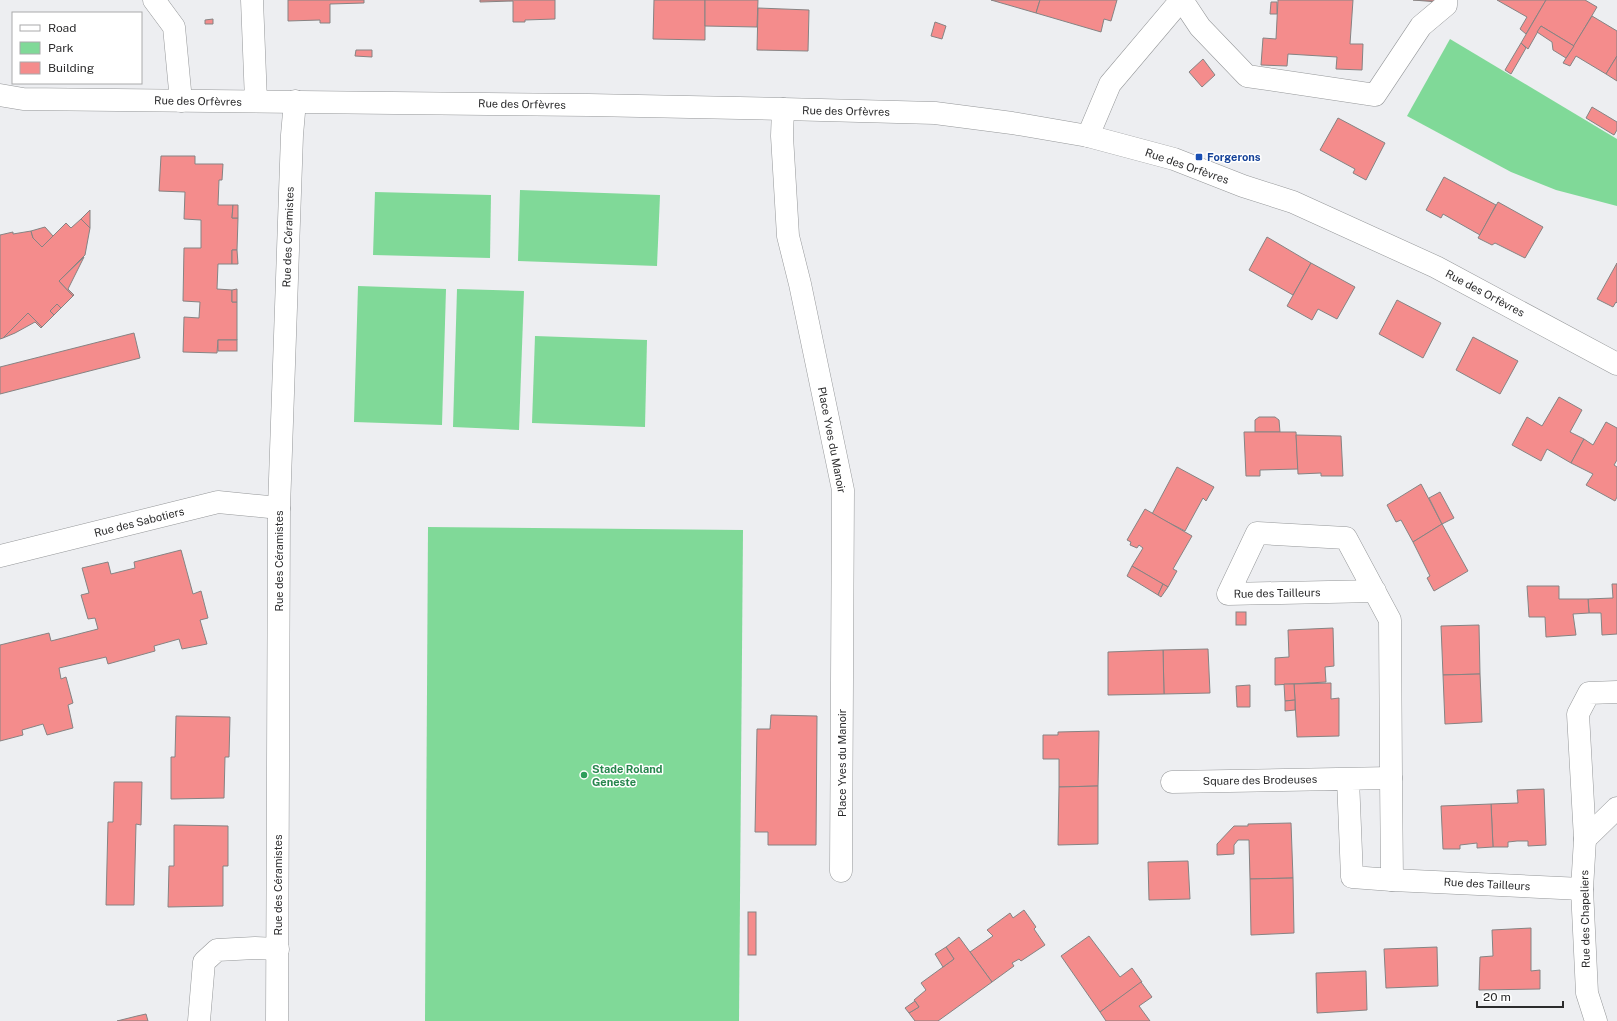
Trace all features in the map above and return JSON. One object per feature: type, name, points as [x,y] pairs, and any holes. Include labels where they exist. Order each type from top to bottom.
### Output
[{"type":"street","points":[[154,0],[174,27],[180,100]]},
{"type":"street","points":[[252,0],[256,101]]},
{"type":"street","points":[[1088,136],[1110,84],[1181,0],[1200,27],[1247,76],[1375,94],[1421,26],[1446,6],[1446,0]]},
{"type":"street","name":"Rue des Orfèvres","points":[[0,95],[23,99],[589,105],[935,113],[1012,123],[1088,136],[1174,159],[1243,186],[1293,202],[1436,267],[1617,364]]},
{"type":"street","name":"Rue des Orfèvres","points":[[0,105],[23,99]]},
{"type":"street","name":"Rue des Céramistes","points":[[277,1021],[279,508],[292,135],[295,101]]},
{"type":"street","name":"Place Yves du Manoir","points":[[783,109],[782,136],[788,236],[800,284],[843,490],[841,870]]},
{"type":"street","name":"Rue des Sabotiers","points":[[0,556],[218,502],[279,508]]},
{"type":"street","name":"Rue des Tailleurs","points":[[1375,592],[1228,594],[1257,533],[1346,538],[1375,592],[1390,620],[1392,880]]},
{"type":"street","name":"Rue des Chapeliers","points":[[1596,1021],[1587,993],[1582,889],[1585,839],[1578,714],[1589,693],[1617,692]]},
{"type":"street","points":[[1348,779],[1391,778]]},
{"type":"street","name":"Rue des Tailleurs","points":[[1348,779],[1352,877],[1582,889]]},
{"type":"street","name":"Square des Brodeuses","points":[[1172,782],[1348,779]]},
{"type":"street","points":[[1585,839],[1617,808]]},
{"type":"street","points":[[200,1021],[204,962],[218,950],[255,948],[278,949]]},
{"type":"green space","points":[[1450,39],[1617,139],[1617,206],[1556,190],[1511,172],[1407,116]]},
{"type":"green space","points":[[520,190],[660,195],[657,266],[518,261]]},
{"type":"green space","points":[[375,192],[491,195],[490,258],[373,255]]},
{"type":"green space","points":[[358,286],[446,289],[442,425],[354,422]]},
{"type":"green space","points":[[457,289],[524,291],[519,430],[453,427]]},
{"type":"green space","points":[[535,336],[647,340],[645,427],[532,423]]},
{"type":"green space","name":"Stade Roland Geneste","points":[[428,527],[743,530],[739,1021],[425,1021]]},
{"type":"building","points":[[288,0],[364,0],[364,3],[330,4],[330,23],[320,23],[320,20],[288,21]]},
{"type":"building","points":[[480,0],[555,0],[555,19],[513,22],[513,1],[480,2]]},
{"type":"building","points":[[654,0],[705,0],[705,40],[653,39]]},
{"type":"building","points":[[705,0],[758,0],[757,27],[705,26]]},
{"type":"building","points":[[991,0],[1040,0],[1036,13]]},
{"type":"building","points":[[1040,0],[1117,0],[1111,21],[1104,19],[1101,32],[1036,13]]},
{"type":"building","points":[[1278,0],[1353,0],[1350,44],[1363,44],[1362,70],[1336,69],[1337,57],[1288,54],[1287,66],[1261,65],[1263,38],[1276,39]]},
{"type":"building","points":[[1413,0],[1438,0],[1438,2]]},
{"type":"building","points":[[1497,0],[1546,0],[1526,34],[1520,29],[1527,17]]},
{"type":"building","points":[[1546,0],[1585,0],[1597,7],[1574,46],[1541,26],[1528,49],[1521,43]]},
{"type":"building","points":[[1271,2],[1277,2],[1277,14],[1270,14]]},
{"type":"building","points":[[758,8],[809,10],[808,51],[757,50]]},
{"type":"building","points":[[1592,16],[1617,31],[1617,56],[1606,74],[1576,56],[1570,66],[1563,63]]},
{"type":"building","points":[[213,19],[213,24],[205,24],[205,20]]},
{"type":"building","points":[[935,22],[946,26],[942,39],[931,36]]},
{"type":"building","points":[[1541,26],[1574,46],[1566,58],[1553,50],[1552,42],[1537,32]]},
{"type":"building","points":[[1521,43],[1526,48],[1511,74],[1505,70]]},
{"type":"building","points":[[356,50],[372,50],[372,57],[355,56]]},
{"type":"building","points":[[1617,56],[1617,81],[1606,74]]},
{"type":"building","points":[[1203,59],[1215,75],[1202,87],[1189,72]]},
{"type":"building","points":[[1592,107],[1617,122],[1617,130],[1614,135],[1586,118]]},
{"type":"building","points":[[1338,118],[1385,143],[1366,180],[1353,173],[1355,169],[1320,150]]},
{"type":"building","points":[[161,156],[195,156],[195,164],[223,164],[222,180],[219,180],[218,205],[233,205],[232,218],[238,218],[237,250],[232,250],[232,264],[218,264],[217,289],[232,290],[232,302],[237,302],[237,340],[218,340],[217,353],[183,352],[184,317],[199,318],[200,302],[183,301],[184,248],[201,248],[201,220],[184,219],[185,192],[159,191]]},
{"type":"building","points":[[1444,177],[1496,205],[1480,235],[1443,214],[1441,218],[1426,210]]},
{"type":"building","points":[[1498,202],[1543,227],[1525,258],[1495,243],[1492,245],[1478,238]]},
{"type":"building","points":[[233,205],[238,205],[238,218],[232,218]]},
{"type":"building","points":[[90,210],[90,228],[81,219]]},
{"type":"building","points":[[81,219],[90,228],[85,255],[59,281],[73,296],[61,308],[57,304],[50,311],[54,315],[42,327],[28,313],[3,338],[0,339],[0,235],[13,232],[13,234],[31,231],[33,238],[42,247],[66,223],[71,228]]},
{"type":"building","points":[[45,227],[53,236],[42,247],[33,238],[31,231]]},
{"type":"building","points":[[1267,237],[1311,263],[1293,295],[1249,270]]},
{"type":"building","points":[[232,250],[237,250],[238,264],[232,264]]},
{"type":"building","points":[[84,257],[68,289],[74,295],[73,296],[59,281]]},
{"type":"building","points":[[1311,263],[1355,287],[1337,319],[1318,309],[1312,320],[1287,306]]},
{"type":"building","points":[[1617,263],[1617,303],[1616,302],[1613,307],[1597,299]]},
{"type":"building","points":[[237,289],[237,302],[232,302],[232,290]]},
{"type":"building","points":[[1397,300],[1441,323],[1423,358],[1379,334]]},
{"type":"building","points":[[57,304],[61,308],[54,315],[50,311]]},
{"type":"building","points":[[28,313],[42,327],[41,328],[35,322],[3,338]]},
{"type":"building","points":[[134,333],[140,358],[0,394],[0,367]]},
{"type":"building","points":[[1473,337],[1518,361],[1500,394],[1456,370]]},
{"type":"building","points":[[218,340],[237,340],[237,351],[218,351]]},
{"type":"building","points":[[1559,397],[1582,410],[1570,432],[1584,439],[1571,463],[1547,449],[1541,461],[1512,445],[1527,417],[1542,426]]},
{"type":"building","points":[[1259,417],[1275,417],[1279,420],[1280,432],[1255,432],[1255,420]]},
{"type":"building","points":[[1606,422],[1617,428],[1617,460],[1614,465],[1617,467],[1617,497],[1615,501],[1586,485],[1593,474],[1571,463],[1584,439],[1593,445]]},
{"type":"building","points":[[1244,432],[1296,432],[1298,469],[1260,470],[1260,476],[1246,476]]},
{"type":"building","points":[[1296,435],[1341,436],[1343,476],[1321,476],[1321,473],[1298,474]]},
{"type":"building","points":[[1177,467],[1214,487],[1206,501],[1203,498],[1185,531],[1152,514]]},
{"type":"building","points":[[1421,484],[1442,524],[1413,542],[1401,520],[1396,522],[1387,505]]},
{"type":"building","points":[[1440,492],[1454,518],[1442,524],[1429,498]]},
{"type":"building","points":[[1145,509],[1192,536],[1173,569],[1177,571],[1168,587],[1132,566],[1143,548],[1139,545],[1137,548],[1130,545],[1131,542],[1127,540]]},
{"type":"building","points":[[1442,524],[1468,571],[1434,591],[1427,578],[1430,576],[1413,542]]},
{"type":"building","points":[[181,550],[193,594],[201,591],[208,618],[200,620],[207,644],[182,649],[179,639],[154,646],[155,651],[108,664],[106,657],[59,668],[61,679],[66,677],[73,703],[68,705],[73,728],[47,735],[43,724],[22,730],[23,735],[0,741],[0,645],[49,633],[51,641],[98,629],[95,618],[88,619],[81,595],[89,593],[82,568],[108,562],[111,574],[135,568],[134,562]]},
{"type":"building","points":[[1132,566],[1163,584],[1158,595],[1127,576]]},
{"type":"building","points":[[1163,584],[1168,587],[1161,597],[1158,595]]},
{"type":"building","points":[[1612,584],[1617,584],[1617,634],[1602,635],[1601,613],[1589,613],[1588,599],[1613,598]]},
{"type":"building","points":[[1527,586],[1559,586],[1559,599],[1588,599],[1589,613],[1573,614],[1576,635],[1546,637],[1545,617],[1529,617]]},
{"type":"building","points":[[1236,612],[1246,612],[1246,625],[1236,625]]},
{"type":"building","points":[[1479,625],[1480,674],[1443,675],[1441,626]]},
{"type":"building","points":[[1333,628],[1334,666],[1325,667],[1326,682],[1275,685],[1275,658],[1289,657],[1288,630]]},
{"type":"building","points":[[1208,649],[1210,693],[1164,694],[1163,650]]},
{"type":"building","points":[[1163,650],[1164,694],[1108,695],[1108,652]]},
{"type":"building","points":[[1480,674],[1482,722],[1445,724],[1443,675]]},
{"type":"building","points":[[1331,683],[1331,699],[1339,698],[1339,736],[1297,737],[1294,684]]},
{"type":"building","points":[[1284,684],[1294,684],[1295,700],[1285,701]]},
{"type":"building","points":[[1250,685],[1250,707],[1237,707],[1236,686]]},
{"type":"building","points":[[1295,700],[1295,710],[1285,711],[1285,701]]},
{"type":"building","points":[[771,715],[817,716],[816,845],[768,845],[768,832],[755,832],[757,729],[770,729]]},
{"type":"building","points":[[176,716],[230,717],[229,757],[225,757],[224,798],[171,799],[171,757],[175,757]]},
{"type":"building","points":[[1099,731],[1098,786],[1059,787],[1059,759],[1043,759],[1043,735],[1058,735],[1058,732]]},
{"type":"building","points":[[114,782],[142,782],[141,825],[136,824],[134,905],[106,905],[108,822],[113,822]]},
{"type":"building","points":[[1098,786],[1098,844],[1058,845],[1059,787]]},
{"type":"building","points":[[1544,789],[1546,845],[1528,846],[1528,841],[1517,841],[1508,842],[1508,847],[1493,847],[1491,804],[1518,803],[1517,790]]},
{"type":"building","points":[[1491,804],[1493,847],[1477,848],[1477,843],[1460,845],[1460,849],[1443,849],[1441,806]]},
{"type":"building","points":[[1291,823],[1293,878],[1250,879],[1249,840],[1238,840],[1234,845],[1234,854],[1217,855],[1217,844],[1234,826],[1248,826],[1248,824]]},
{"type":"building","points":[[174,825],[228,826],[228,866],[223,866],[223,906],[168,907],[169,866],[174,866]]},
{"type":"building","points":[[1188,861],[1190,899],[1149,900],[1148,862]]},
{"type":"building","points":[[1293,878],[1294,933],[1251,935],[1250,879]]},
{"type":"building","points":[[1024,910],[1036,927],[1034,929],[1045,945],[1021,961],[1019,959],[1012,963],[1014,966],[992,982],[970,952],[993,936],[987,930],[1010,913],[1013,918]]},
{"type":"building","points":[[748,912],[756,912],[756,955],[748,955]]},
{"type":"building","points":[[1531,928],[1531,971],[1540,970],[1540,989],[1479,990],[1480,957],[1493,956],[1492,930]]},
{"type":"building","points":[[1089,936],[1120,977],[1132,968],[1142,982],[1100,1012],[1061,956]]},
{"type":"building","points":[[959,937],[992,982],[938,1021],[915,1021],[909,1013],[919,1007],[914,1000],[926,990],[921,983],[954,959],[946,947]]},
{"type":"building","points":[[946,947],[954,959],[943,967],[935,954]]},
{"type":"building","points":[[1437,947],[1438,986],[1386,988],[1384,949]]},
{"type":"building","points":[[1366,971],[1367,1010],[1317,1013],[1316,973]]},
{"type":"building","points":[[1141,982],[1152,997],[1139,1006],[1150,1021],[1106,1021],[1100,1012]]},
{"type":"building","points":[[915,1001],[919,1007],[909,1013],[905,1008]]},
{"type":"building","points":[[146,1014],[148,1021],[117,1021],[137,1016]]},
{"type":"place","name":"Forgerons","points":[[1199,157]]},
{"type":"place","name":"Stade Roland Geneste","points":[[584,775]]}]
